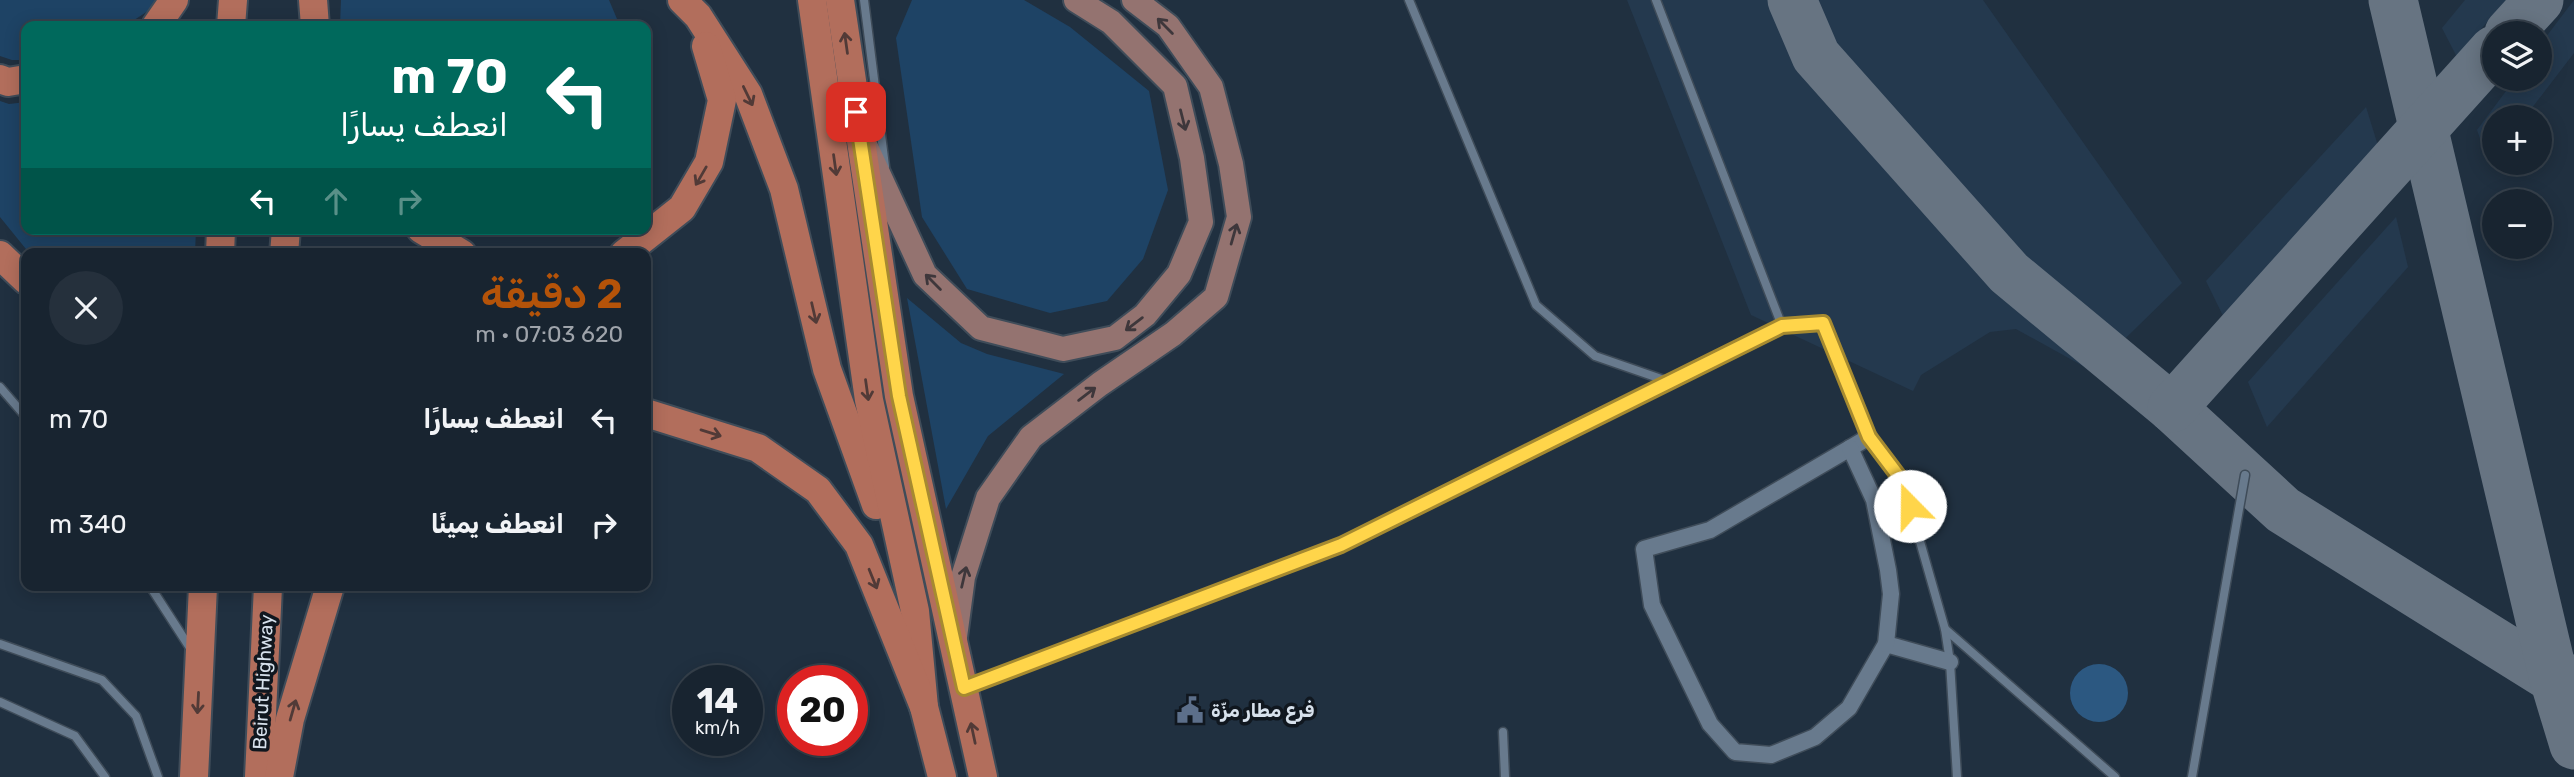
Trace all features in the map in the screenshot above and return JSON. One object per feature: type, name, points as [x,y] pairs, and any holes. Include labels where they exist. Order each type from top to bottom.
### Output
[{"type":"highway","points":[[159,21],[174,0]]},
{"type":"highway","points":[[232,21],[233,0]]},
{"type":"highway","points":[[296,21],[297,0]]},
{"type":"highway","points":[[313,0],[315,21]]},
{"type":"highway","points":[[812,0],[869,400],[915,611],[924,707],[938,771]]},
{"type":"highway","points":[[840,0],[899,396],[983,777]]},
{"type":"highway","points":[[690,8],[748,94],[784,189],[827,369],[915,611]]},
{"type":"highway","points":[[651,233],[682,208],[709,162],[722,100],[690,8]]},
{"type":"highway","points":[[0,79],[8,82],[21,80]]},
{"type":"highway","points":[[431,235],[452,248]]},
{"type":"highway","points":[[632,248],[648,235]]},
{"type":"highway","points":[[0,255],[21,275]]},
{"type":"highway","points":[[651,415],[758,448],[818,490],[859,545],[924,707]]},
{"type":"highway","points":[[187,591],[199,663]]},
{"type":"highway","points":[[194,777],[203,591]]},
{"type":"highway","name":"Beirut Highway","points":[[259,777],[268,591]]},
{"type":"highway","points":[[279,777],[290,719],[328,591]]},
{"type":"main road","points":[[859,134],[889,193],[925,275],[981,328],[1063,349],[1115,338],[1145,315],[1179,274],[1201,222],[1192,158],[1175,86],[1111,22],[1076,0]]},
{"type":"main road","points":[[954,644],[963,577],[988,498],[1031,437],[1100,384],[1173,334],[1216,296],[1239,217],[1231,164],[1211,87],[1168,26],[1134,0]]},
{"type":"street","points":[[1850,448],[1874,500],[1886,559],[1891,594],[1886,644],[1849,708],[1815,737],[1771,755],[1735,752],[1710,724],[1652,605],[1644,549],[1710,530],[1850,448],[1869,437]]},
{"type":"street","points":[[1886,644],[1950,662]]},
{"type":"lane","points":[[864,0],[889,193]]},
{"type":"lane","points":[[1409,0],[1536,305],[1595,356],[1670,382]]},
{"type":"lane","points":[[1656,0],[1782,326]]},
{"type":"lane","points":[[964,688],[1341,545],[1782,326],[1823,323],[1869,437],[1903,482],[1945,629],[1950,662],[1957,777]]},
{"type":"lane","points":[[0,387],[21,411]]},
{"type":"lane","points":[[2192,777],[2245,475]]},
{"type":"lane","points":[[153,591],[199,663]]},
{"type":"lane","points":[[1945,629],[2115,777]]},
{"type":"lane","points":[[0,644],[102,680],[136,716],[158,777]]},
{"type":"lane","points":[[0,702],[75,736],[105,777]]},
{"type":"lane","points":[[1503,732],[1505,777]]},
{"type":"shaded area","points":[[0,0],[155,0],[151,9],[133,21],[21,21],[21,60],[0,56]]},
{"type":"shaded area","points":[[341,0],[609,0],[617,19],[617,21],[340,21]]},
{"type":"shaded area","points":[[912,0],[1024,0],[1070,27],[1149,91],[1168,190],[1143,259],[1107,301],[1050,313],[967,289],[922,217],[896,38]]},
{"type":"shaded area","points":[[1627,0],[1983,0],[2182,283],[2092,371],[2016,329],[1990,332],[1921,375],[1913,391],[1751,315]]},
{"type":"shaded area","points":[[2465,0],[2506,0],[2488,21],[2482,21],[2482,28],[2457,57],[2442,28]]},
{"type":"shaded area","points":[[2574,0],[2574,53],[2552,82],[2552,29]]},
{"type":"shaded area","points":[[2506,91],[2545,91],[2534,105],[2496,105]]},
{"type":"shaded area","points":[[0,101],[9,104],[21,103],[21,235],[196,235],[195,248],[25,248],[0,217]]},
{"type":"shaded area","points":[[2366,107],[2383,162],[2228,326],[2206,281]]},
{"type":"shaded area","points":[[2482,123],[2482,144],[2477,130]]},
{"type":"shaded area","points":[[2396,217],[2408,267],[2267,427],[2248,382]]},
{"type":"shaded area","points":[[907,298],[961,343],[987,354],[1064,374],[988,436],[946,509]]},
{"type":"building","points":[[2099,664],[2120,672],[2128,693],[2120,714],[2099,722],[2078,714],[2070,693],[2078,672]]},
{"type":"taxiway","points":[[1792,0],[1816,56],[2009,273],[2172,408],[2283,510],[2554,679],[2574,679]]},
{"type":"taxiway","points":[[2393,0],[2554,679],[2574,745]]},
{"type":"taxiway","points":[[2520,21],[2539,0]]},
{"type":"taxiway","points":[[2172,408],[2482,63]]},
{"type":"place","name":"فرع مطار مزّة","points":[[1190,710]]},
{"type":"route","points":[[856,112],[899,396],[964,688],[1341,545],[1782,326],[1823,323],[1869,437],[1903,482],[1910,506]]}]
